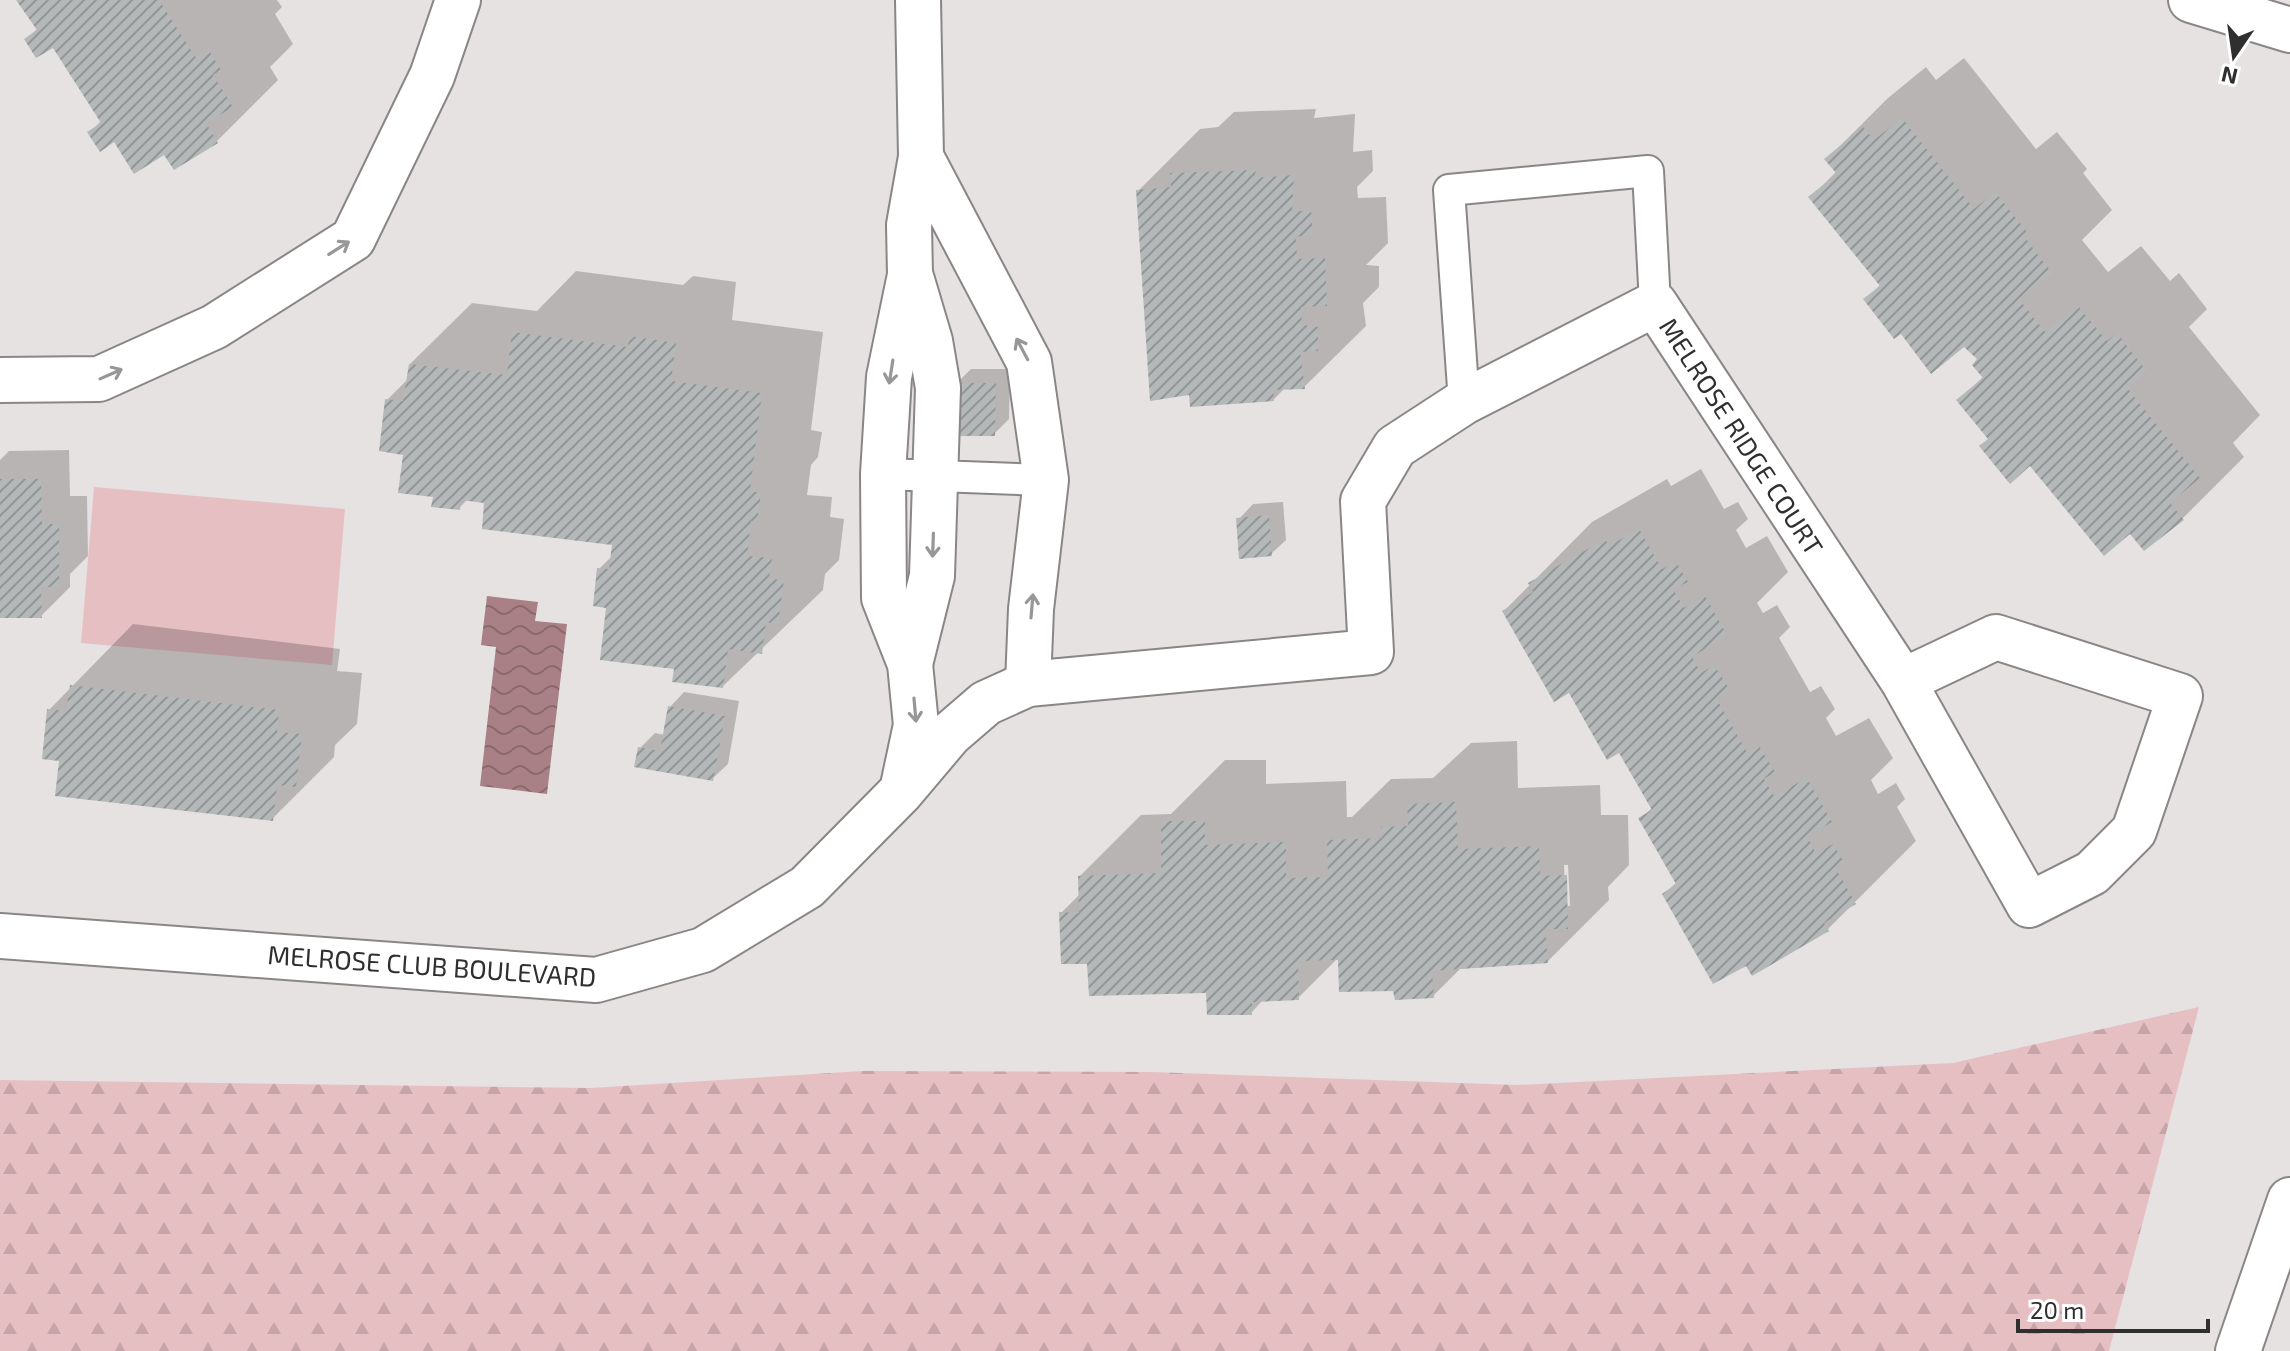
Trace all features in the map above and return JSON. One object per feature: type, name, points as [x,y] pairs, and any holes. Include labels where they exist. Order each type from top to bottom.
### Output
[{"type":"street","points":[[17,380],[99,379],[214,327],[353,239],[432,76],[458,0]]},
{"type":"street","points":[[901,792],[916,725],[910,664],[884,598],[883,474],[889,377],[910,275],[909,225],[921,157],[918,0]]},
{"type":"street","points":[[2191,0],[2290,30]]},
{"type":"street","points":[[921,157],[1029,362],[1046,480],[1031,609],[1028,684]]},
{"type":"street","points":[[910,275],[930,341],[938,388],[932,576],[910,664]]},
{"type":"street","name":"MELROSE RIDGE COURT","points":[[1028,684],[1371,652],[1363,501],[1395,447],[1464,402],[1655,304],[1903,681],[2029,905],[2092,873],[2134,831],[2180,696],[1996,637],[1903,681]]},
{"type":"street","name":"MELROSE CLUB BOULEVARD","points":[[0,936],[596,980],[703,950],[807,887],[901,792],[950,734],[986,703],[1028,684]]},
{"type":"street","points":[[2238,1351],[2290,1200]]},
{"type":"lane","points":[[1464,402],[1449,190],[1648,171],[1655,304]]},
{"type":"lane","points":[[883,474],[1046,480]]},
{"type":"green space","points":[[94,487],[345,509],[332,665],[81,643]]},
{"type":"green space","points":[[2199,1007],[2109,1351],[0,1351],[0,1080],[591,1088],[862,1071],[1153,1072],[1517,1085],[1953,1063]]},
{"type":"water","points":[[487,596],[538,602],[535,621],[567,624],[547,794],[480,786],[496,647],[481,645]]},
{"type":"building","points":[[16,0],[159,0],[196,58],[208,49],[221,70],[213,75],[233,107],[206,123],[218,143],[174,170],[164,155],[134,174],[114,142],[100,152],[87,132],[101,123],[53,48],[36,58],[24,39],[37,30]]},
{"type":"building","points":[[1902,118],[1974,209],[1995,192],[2027,232],[2023,235],[2052,273],[2019,299],[2045,332],[2078,306],[2107,341],[2117,333],[2147,372],[2127,388],[2200,478],[2170,503],[2184,520],[2144,551],[2130,534],[2104,556],[2030,466],[2010,484],[1979,446],[1988,439],[1956,400],[1983,378],[1972,365],[1977,359],[1964,347],[1931,374],[1901,334],[1894,339],[1863,299],[1880,286],[1808,197],[1837,174],[1824,159],[1863,127],[1874,140]]},
{"type":"building","points":[[1256,170],[1254,178],[1294,175],[1292,212],[1311,210],[1313,234],[1296,237],[1297,259],[1325,258],[1327,306],[1301,307],[1302,325],[1318,327],[1318,351],[1300,352],[1305,389],[1273,390],[1274,401],[1190,407],[1189,395],[1150,401],[1136,190],[1171,187],[1170,173]]},
{"type":"building","points":[[512,332],[628,347],[629,336],[676,343],[671,381],[762,393],[750,491],[761,493],[757,521],[751,521],[747,556],[772,558],[769,578],[784,581],[778,624],[766,622],[762,654],[728,649],[723,688],[672,682],[674,669],[600,660],[606,608],[593,606],[597,568],[609,569],[612,545],[482,529],[484,503],[461,500],[460,510],[431,507],[433,497],[398,493],[403,455],[379,451],[385,399],[403,401],[409,364],[507,375]]},
{"type":"building","points":[[954,383],[996,383],[995,436],[953,436]]},
{"type":"building","points":[[0,479],[41,479],[42,524],[59,524],[59,587],[41,587],[42,618],[0,618]]},
{"type":"building","points":[[1269,515],[1272,556],[1239,559],[1236,518]]},
{"type":"building","points":[[1639,529],[1662,569],[1676,562],[1688,582],[1673,589],[1684,608],[1705,596],[1727,635],[1692,657],[1701,673],[1714,665],[1730,690],[1716,698],[1747,752],[1759,746],[1775,772],[1764,779],[1774,796],[1807,778],[1832,822],[1807,836],[1816,854],[1833,844],[1844,862],[1835,867],[1856,904],[1824,923],[1829,931],[1752,976],[1746,966],[1713,984],[1662,894],[1676,884],[1638,818],[1652,810],[1619,753],[1607,760],[1569,693],[1554,702],[1502,611],[1533,592],[1528,583],[1605,539],[1609,546]]},
{"type":"building","points":[[70,685],[279,710],[277,732],[302,734],[296,787],[277,785],[273,821],[55,796],[59,761],[42,759],[47,709],[66,711]]},
{"type":"building","points":[[668,706],[725,716],[713,781],[634,767],[638,747],[660,751]]},
{"type":"building","points":[[1456,802],[1458,849],[1539,846],[1540,876],[1567,875],[1568,929],[1545,929],[1548,963],[1432,971],[1434,998],[1395,1000],[1393,991],[1339,992],[1338,960],[1298,961],[1299,1000],[1252,1002],[1252,1015],[1207,1015],[1206,993],[1089,996],[1087,964],[1061,964],[1059,912],[1079,913],[1078,876],[1161,873],[1161,821],[1205,821],[1205,845],[1286,842],[1286,878],[1328,877],[1327,840],[1382,838],[1381,827],[1408,826],[1407,804]]}]
